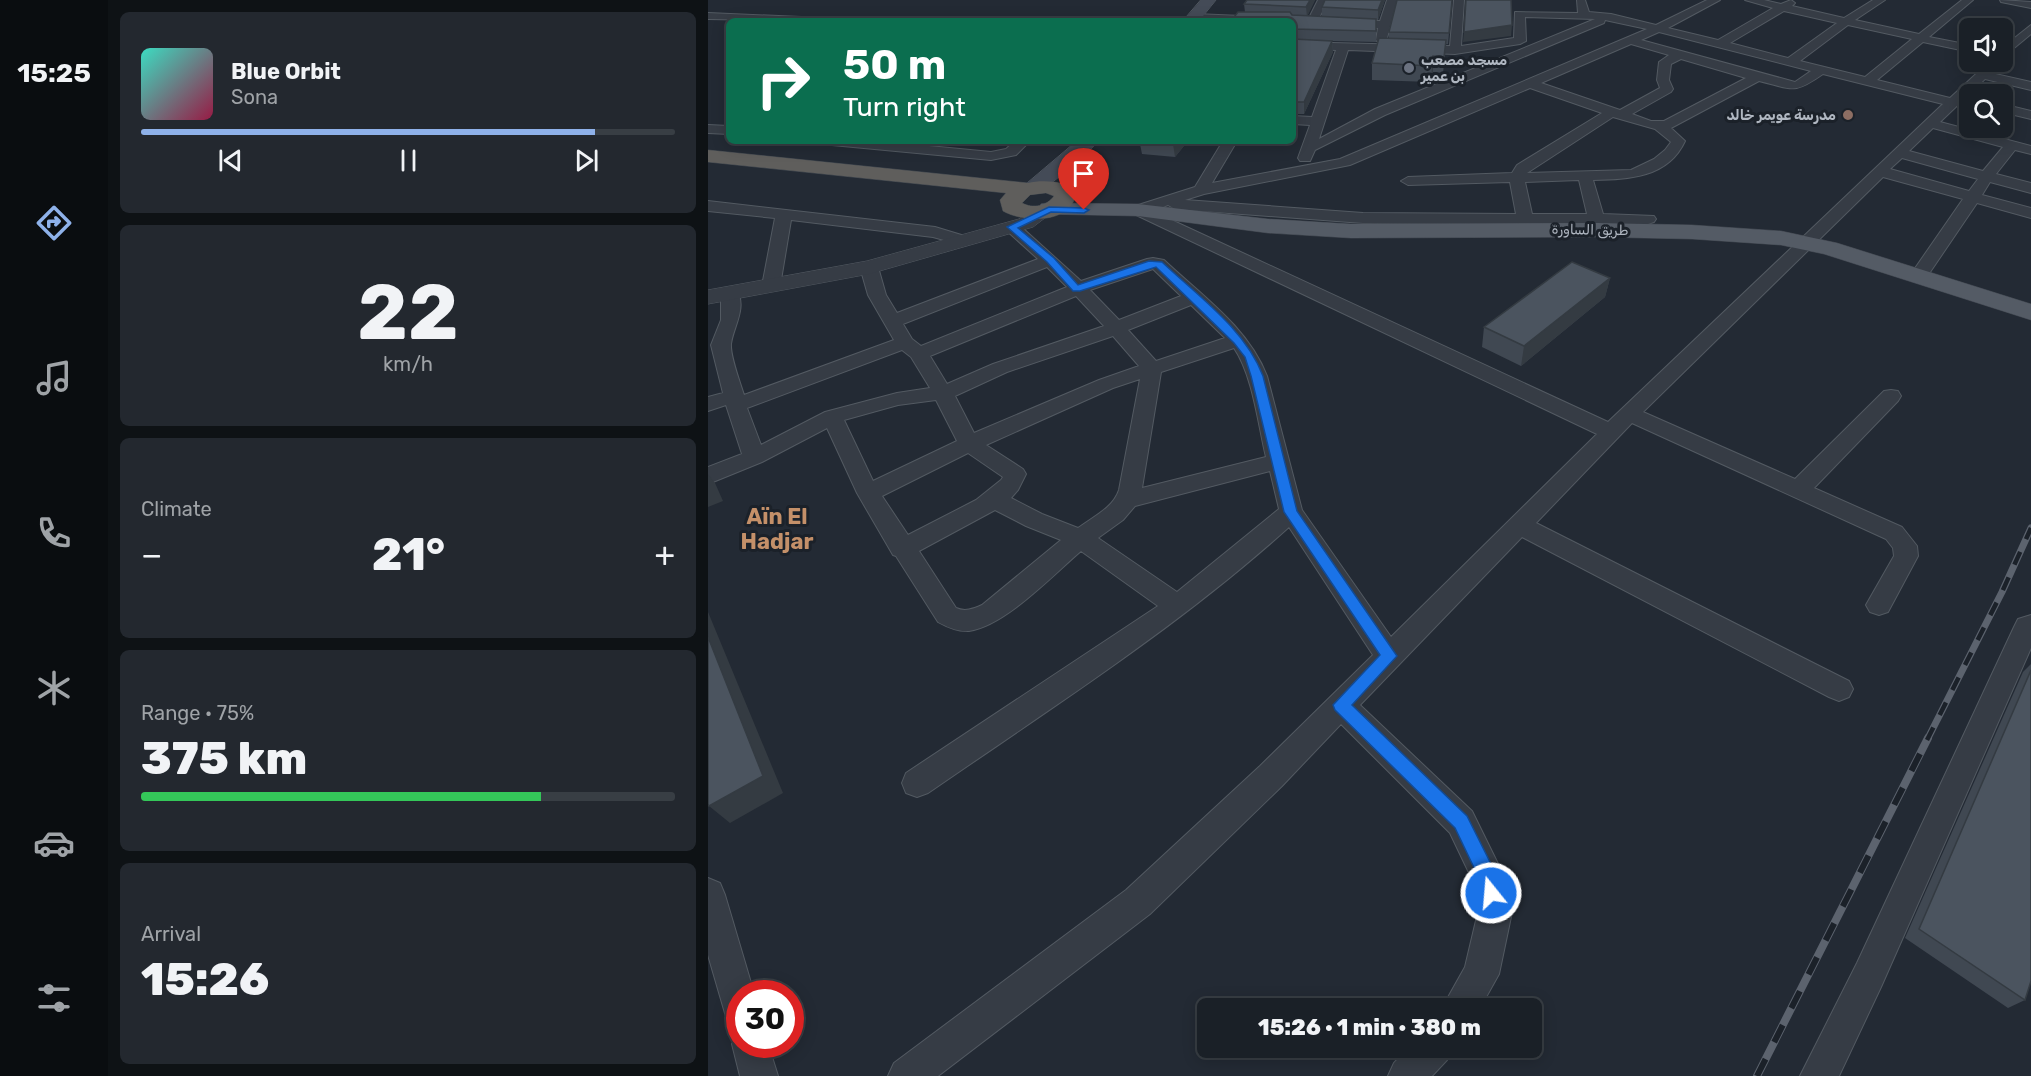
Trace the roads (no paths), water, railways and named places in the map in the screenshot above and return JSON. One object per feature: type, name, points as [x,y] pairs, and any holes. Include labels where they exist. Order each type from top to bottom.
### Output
[{"type":"highway","points":[[708,156],[1030,189],[1048,187],[1063,191],[1066,196],[1061,203],[1046,210],[1012,213],[992,199],[708,170]]},
{"type":"highway","points":[[1012,213],[1014,196],[1030,189]]},
{"type":"main road","points":[[1194,18],[1209,0]]},
{"type":"main road","points":[[1030,189],[1083,147]]},
{"type":"main road","points":[[1083,147],[1063,191],[1138,210]]},
{"type":"main road","points":[[1046,210],[1138,210]]},
{"type":"main road","name":"طريق الساورة","points":[[1138,210],[1268,226],[1351,231],[1692,232],[1805,242],[2031,312]]},
{"type":"street","points":[[1323,0],[1317,22],[1384,25]]},
{"type":"street","points":[[1381,49],[1384,25],[1392,0]]},
{"type":"street","points":[[1455,50],[1459,0]]},
{"type":"street","points":[[1296,45],[1455,50],[1520,41],[1520,0]]},
{"type":"street","points":[[1580,0],[1584,15]]},
{"type":"street","points":[[1138,210],[1201,190],[1301,172],[1350,160],[1657,29],[1715,0]]},
{"type":"street","points":[[1750,0],[1959,47]]},
{"type":"street","points":[[1720,44],[1796,0]]},
{"type":"street","points":[[1790,62],[1846,21],[1880,0]]},
{"type":"street","points":[[1866,81],[1968,0]]},
{"type":"street","points":[[2006,0],[2031,5]]},
{"type":"street","points":[[1519,14],[1611,17],[1866,81],[1959,99]]},
{"type":"street","points":[[708,16],[754,18]]},
{"type":"street","points":[[1205,18],[1230,16],[1255,18]]},
{"type":"street","points":[[1313,146],[1380,112],[1611,17]]},
{"type":"street","points":[[2013,46],[2030,31]]},
{"type":"street","points":[[1628,40],[1757,77],[1799,86],[1820,70]]},
{"type":"street","points":[[1301,172],[1313,146],[1316,122],[1343,47]]},
{"type":"street","points":[[1681,54],[1665,62],[1663,81],[1677,93],[1708,103]]},
{"type":"street","points":[[2013,58],[2023,56]]},
{"type":"street","points":[[1974,84],[1985,72]]},
{"type":"street","points":[[2011,72],[2031,86]]},
{"type":"street","points":[[1528,83],[1616,114],[1660,126],[1667,125],[1757,77]]},
{"type":"street","points":[[1525,218],[1517,178],[1522,168],[1616,114],[1677,93]]},
{"type":"street","points":[[907,1076],[1138,902],[1271,776],[1629,414],[1929,123],[1959,99]]},
{"type":"street","points":[[2013,111],[2031,115]]},
{"type":"street","points":[[1380,112],[1420,130]]},
{"type":"street","points":[[1296,120],[1316,122]]},
{"type":"street","points":[[1929,123],[2031,150]]},
{"type":"street","points":[[1408,181],[1633,174],[1653,168],[1670,155],[1678,141],[1660,126]]},
{"type":"street","points":[[708,129],[726,130]]},
{"type":"street","points":[[864,144],[991,156],[1011,152],[1020,144]]},
{"type":"street","points":[[1201,190],[1228,144]]},
{"type":"street","points":[[1918,277],[1987,176],[2012,145]]},
{"type":"street","points":[[1313,146],[1350,160]]},
{"type":"street","points":[[1899,153],[2031,188]]},
{"type":"street","points":[[1879,171],[2031,213]]},
{"type":"street","points":[[1585,176],[1596,219]]},
{"type":"street","points":[[1456,180],[1458,217]]},
{"type":"street","points":[[1164,203],[1363,218],[1648,219]]},
{"type":"street","points":[[708,206],[935,232],[962,240]]},
{"type":"street","points":[[1138,210],[1611,432]]},
{"type":"street","points":[[754,457],[735,401],[721,345],[730,320],[719,295],[869,267],[962,240],[1012,213],[1076,289],[1117,328],[1152,369]]},
{"type":"street","points":[[771,286],[784,215]]},
{"type":"street","points":[[894,321],[1050,260]]},
{"type":"street","points":[[708,404],[735,401],[912,348],[1155,263],[1195,297],[1238,340],[1250,357],[1257,376],[1291,512],[1389,656]]},
{"type":"street","points":[[869,267],[878,295],[943,393],[969,444],[1015,474],[1011,487],[996,500],[902,549]]},
{"type":"street","points":[[708,476],[754,457],[832,417],[897,399],[943,393],[1000,368],[1117,328],[1195,297]]},
{"type":"street","points":[[868,493],[969,444],[1106,384],[1238,340]]},
{"type":"street","points":[[832,417],[868,493],[902,549],[947,615],[962,622],[974,620],[991,612],[1080,538],[1115,514],[1126,500],[1152,369]]},
{"type":"street","points":[[1798,490],[1891,396]]},
{"type":"street","points":[[1629,414],[1894,533],[1905,546],[1906,556],[1879,605]]},
{"type":"street","points":[[1126,500],[1277,462]]},
{"type":"street","points":[[996,500],[1034,520],[1080,538],[1178,606]]},
{"type":"street","points":[[917,783],[1178,606],[1291,512]]},
{"type":"street","points":[[1519,525],[1839,689]]},
{"type":"street","points":[[1819,1076],[1869,975],[2027,627],[2031,626]]},
{"type":"street","points":[[1341,705],[1461,822],[1486,874],[1495,912],[1481,974],[1466,998]]},
{"type":"street","points":[[708,895],[732,980]]},
{"type":"street","points":[[754,1058],[759,1076]]},
{"type":"street","points":[[1407,1076],[1424,1058]]},
{"type":"railway","points":[[1927,740],[2002,592],[2031,528]]},
{"type":"railway","points":[[1757,1076],[1928,738]]},
{"type":"place","name":"مسجد مصعب بن عمير","points":[[1409,68]]},
{"type":"place","name":"مدرسة عويمر خالد","points":[[1848,115]]},
{"type":"district","name":"Aïn El Hadjar","points":[[777,528]]}]
